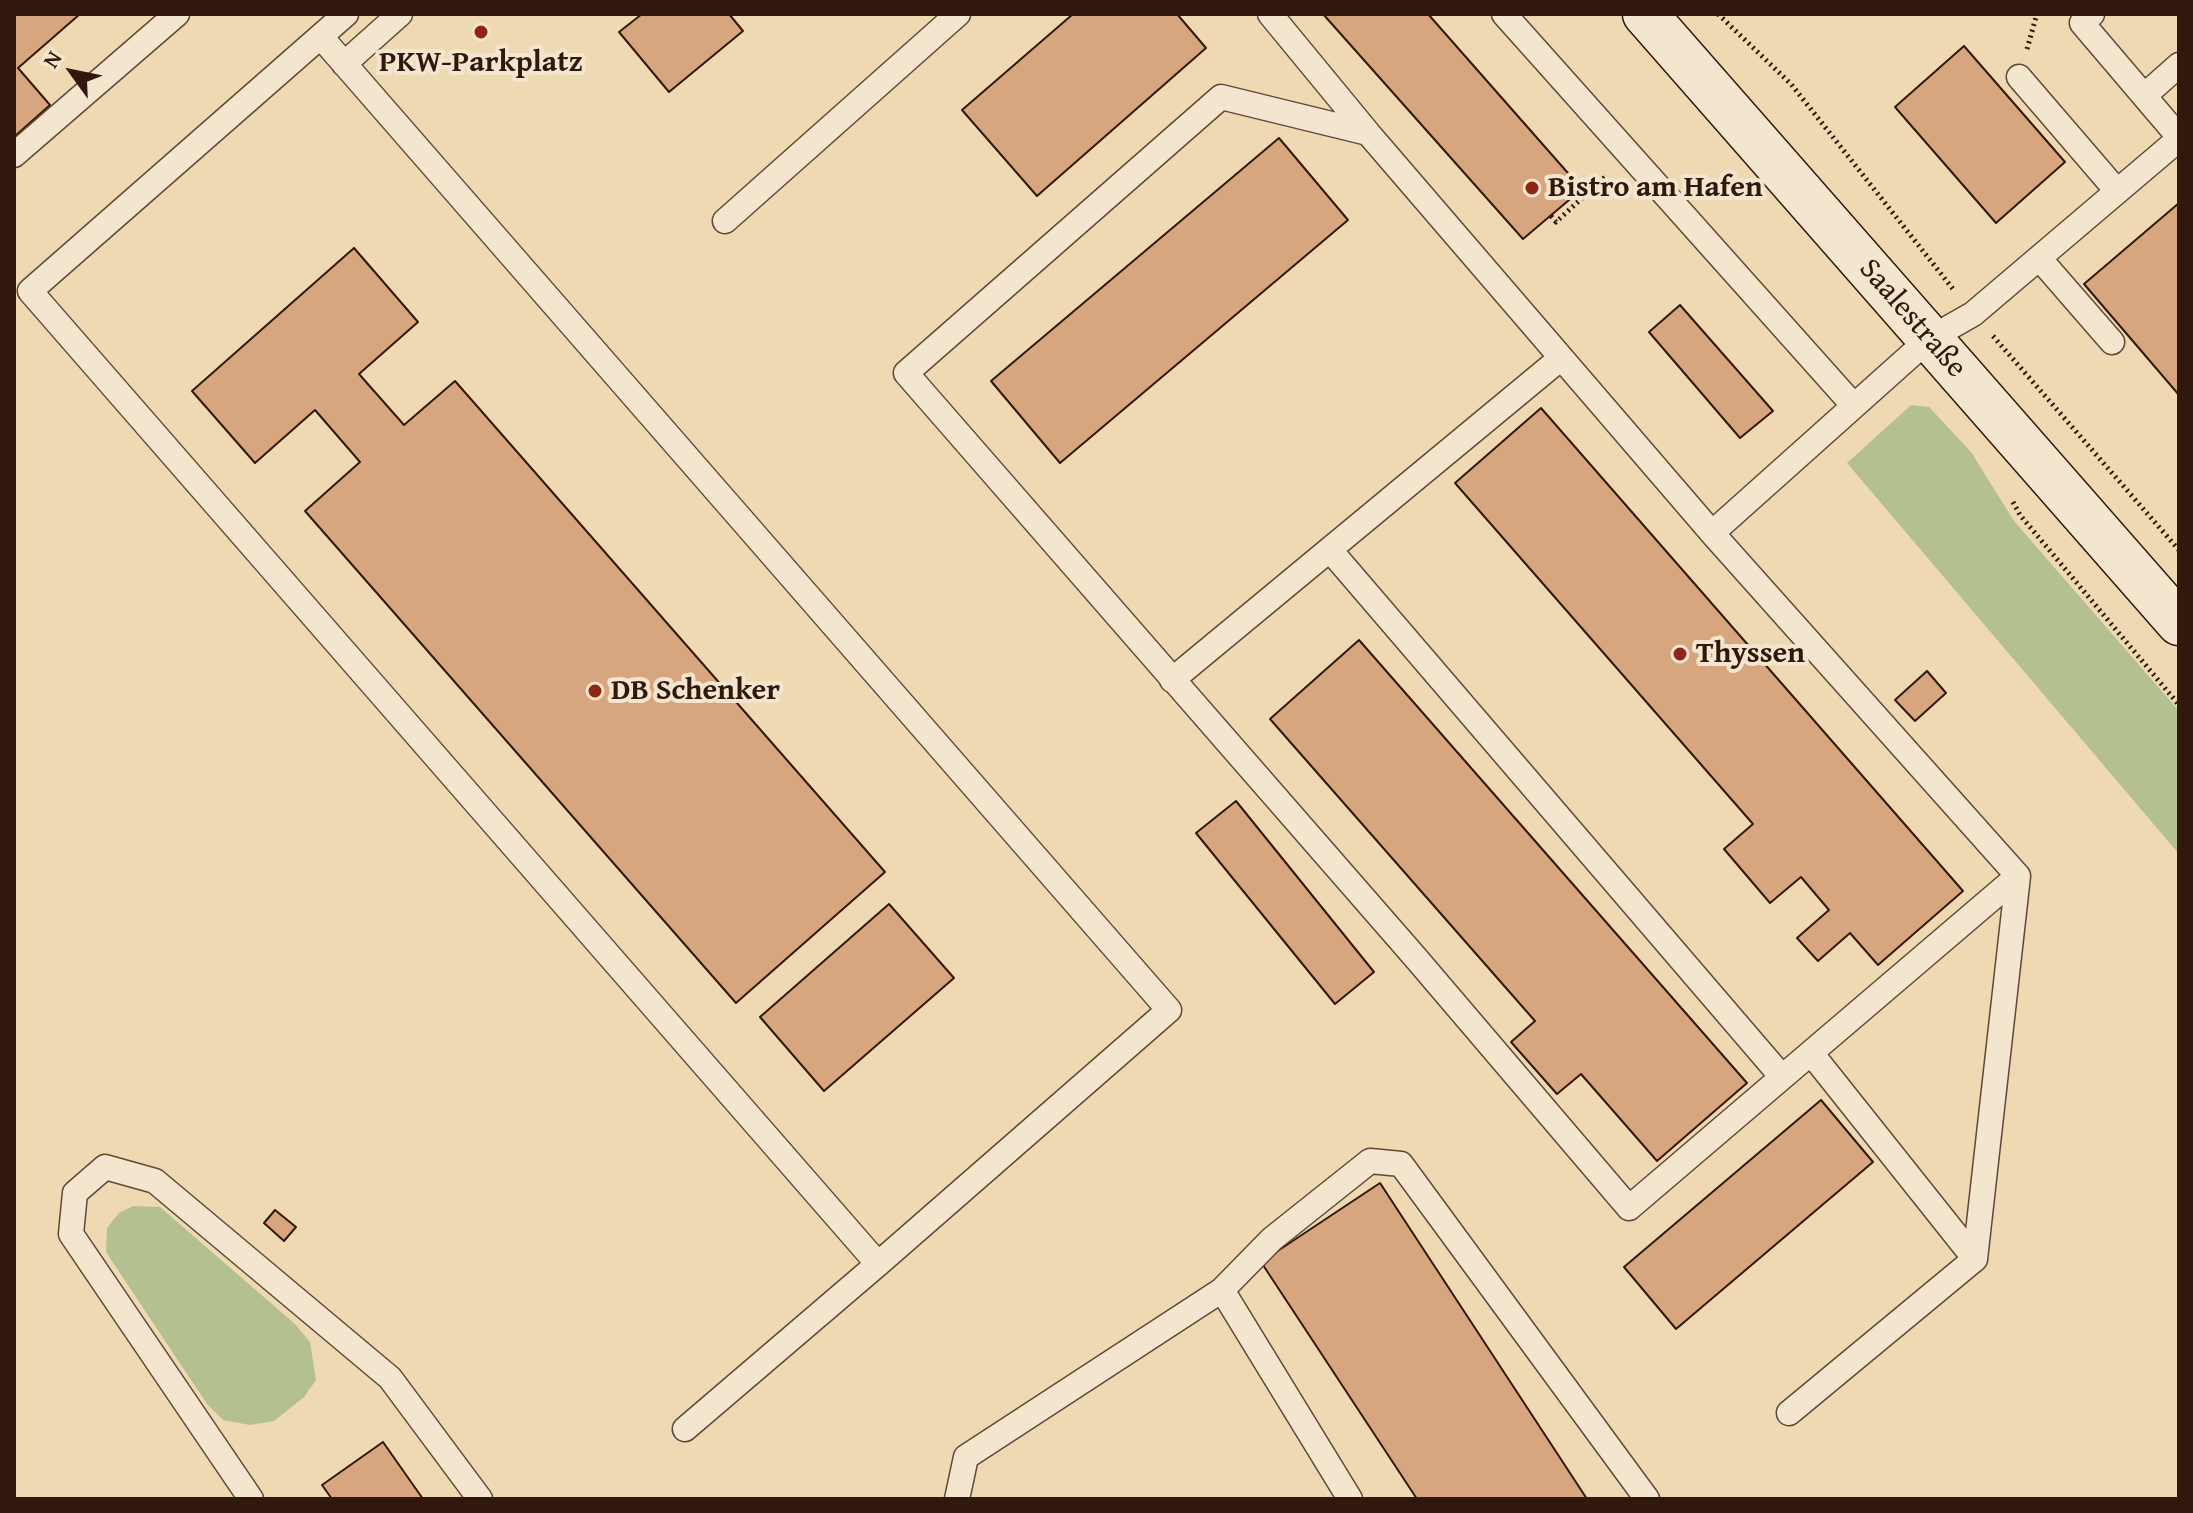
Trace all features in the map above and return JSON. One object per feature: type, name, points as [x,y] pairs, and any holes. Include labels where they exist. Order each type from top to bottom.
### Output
[{"type":"main road","name":"Saalestraße","points":[[1645,14],[2179,623]]},
{"type":"lane","points":[[14,155],[177,14]]},
{"type":"lane","points":[[346,14],[30,291],[878,1264]]},
{"type":"lane","points":[[344,64],[400,14]]},
{"type":"lane","points":[[725,221],[958,14]]},
{"type":"lane","points":[[1270,14],[1368,133],[1712,533],[2018,876],[1975,1259],[1789,1413]]},
{"type":"lane","points":[[1504,14],[1854,406]]},
{"type":"lane","points":[[1712,533],[1929,339],[1973,314],[2179,138],[2082,23],[2092,14]]},
{"type":"lane","points":[[321,37],[1169,1010],[685,1429]]},
{"type":"lane","points":[[2144,96],[2179,65]]},
{"type":"lane","points":[[2019,77],[2117,191]]},
{"type":"lane","points":[[1368,133],[1221,97],[906,373],[1415,957],[1629,1208],[2018,876]]},
{"type":"lane","points":[[2039,258],[2112,342]]},
{"type":"lane","points":[[1172,680],[1561,358]]},
{"type":"lane","points":[[1330,550],[1782,1077]]},
{"type":"lane","points":[[1811,1053],[1975,1259]]},
{"type":"lane","points":[[957,1499],[966,1457],[1222,1290],[1272,1239],[1370,1161],[1401,1164],[1647,1499]]},
{"type":"lane","points":[[251,1499],[71,1234],[75,1193],[105,1167],[155,1181],[390,1378],[480,1499]]},
{"type":"lane","points":[[1222,1290],[1350,1499]]},
{"type":"path","name":"Saalestraße","points":[[1718,14],[1791,84],[1973,314],[2179,550]]},
{"type":"path","points":[[1551,216],[1556,222],[1630,155]]},
{"type":"green space","points":[[1911,405],[1929,407],[1971,452],[2014,521],[2179,711],[2179,854],[1847,463]]},
{"type":"green space","points":[[133,1206],[160,1207],[295,1324],[310,1342],[316,1380],[304,1397],[274,1421],[250,1425],[223,1420],[207,1404],[106,1252],[107,1228],[119,1213]]},
{"type":"building","points":[[14,14],[80,14],[18,68],[50,105],[14,137]]},
{"type":"building","points":[[642,14],[729,14],[743,31],[669,92],[619,32]]},
{"type":"building","points":[[1073,14],[1177,14],[1206,48],[1037,196],[962,110]]},
{"type":"building","points":[[1323,14],[1428,14],[1582,189],[1523,239]]},
{"type":"building","points":[[1964,46],[2065,162],[1996,223],[1895,107]]},
{"type":"building","points":[[1279,138],[1348,220],[1060,463],[991,381]]},
{"type":"building","points":[[2179,203],[2179,395],[2084,284]]},
{"type":"building","name":"DB Schenker","points":[[354,248],[418,322],[359,374],[404,425],[455,381],[885,872],[736,1003],[305,511],[360,462],[315,410],[255,463],[192,391]]},
{"type":"building","points":[[1680,305],[1773,411],[1740,438],[1649,332]]},
{"type":"building","name":"Thyssen","points":[[1541,408],[1963,891],[1878,965],[1850,933],[1818,961],[1797,938],[1829,910],[1801,877],[1770,903],[1724,849],[1753,824],[1455,483]]},
{"type":"building","points":[[1359,640],[1747,1083],[1657,1161],[1581,1074],[1557,1094],[1511,1042],[1535,1021],[1270,719]]},
{"type":"building","points":[[1927,671],[1946,693],[1915,721],[1895,700]]},
{"type":"building","points":[[1236,801],[1374,972],[1335,1004],[1196,833]]},
{"type":"building","points":[[889,904],[954,978],[824,1091],[760,1017]]},
{"type":"building","points":[[1821,1100],[1873,1162],[1676,1329],[1624,1267]]},
{"type":"building","points":[[1380,1183],[1587,1499],[1417,1499],[1261,1262]]},
{"type":"building","points":[[275,1210],[296,1227],[284,1241],[264,1223]]},
{"type":"building","points":[[383,1442],[423,1499],[332,1499],[322,1485]]},
{"type":"place","name":"PKW-Parkplatz","points":[[481,32]]},
{"type":"place","name":"Bistro am Hafen","points":[[1532,188]]},
{"type":"place","name":"Thyssen","points":[[1680,654]]},
{"type":"place","name":"DB Schenker","points":[[595,691]]}]
